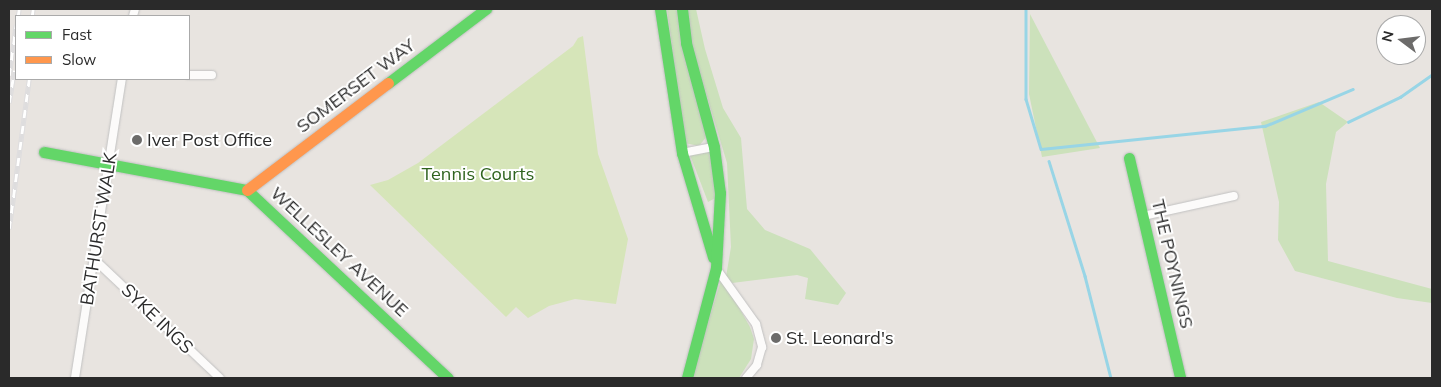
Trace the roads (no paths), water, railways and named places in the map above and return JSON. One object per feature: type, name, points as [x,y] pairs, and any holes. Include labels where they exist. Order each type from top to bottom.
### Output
[{"type":"street","name":"SOMERSET WAY","points":[[247,190],[486,9]]},
{"type":"street","points":[[660,9],[682,153],[716,267],[756,324],[762,347],[757,365],[746,378]]},
{"type":"street","points":[[682,9],[686,43],[714,147],[720,193],[716,267],[687,378]]},
{"type":"street","points":[[190,75],[212,75]]},
{"type":"street","name":"BATHURST WALK","points":[[75,378],[122,80]]},
{"type":"street","points":[[682,153],[714,147]]},
{"type":"street","name":"WELLESLEY AVENUE","points":[[44,152],[109,166],[247,190],[448,378]]},
{"type":"street","name":"THE POYNINGS","points":[[1129,158],[1180,378]]},
{"type":"street","points":[[1143,216],[1234,196]]},
{"type":"street","name":"SYKE INGS","points":[[94,259],[220,378]]},
{"type":"waterway","points":[[1026,9],[1026,99],[1041,149],[1265,126],[1353,89]]},
{"type":"waterway","points":[[1348,122],[1400,97],[1432,75]]},
{"type":"waterway","points":[[1049,161],[1085,276],[1111,378]]},
{"type":"railway","points":[[18,15],[19,9]]},
{"type":"railway","points":[[32,15],[33,9]]},
{"type":"railway","points":[[9,76],[15,31]]},
{"type":"railway","points":[[9,103],[14,70]]},
{"type":"railway","points":[[9,229],[29,80]]},
{"type":"place","name":"Iver Post Office","points":[[137,140]]},
{"type":"place","name":"St. Leonard's","points":[[776,338]]},
{"type":"park label","name":"Tennis Courts","points":[[478,174]]}]
